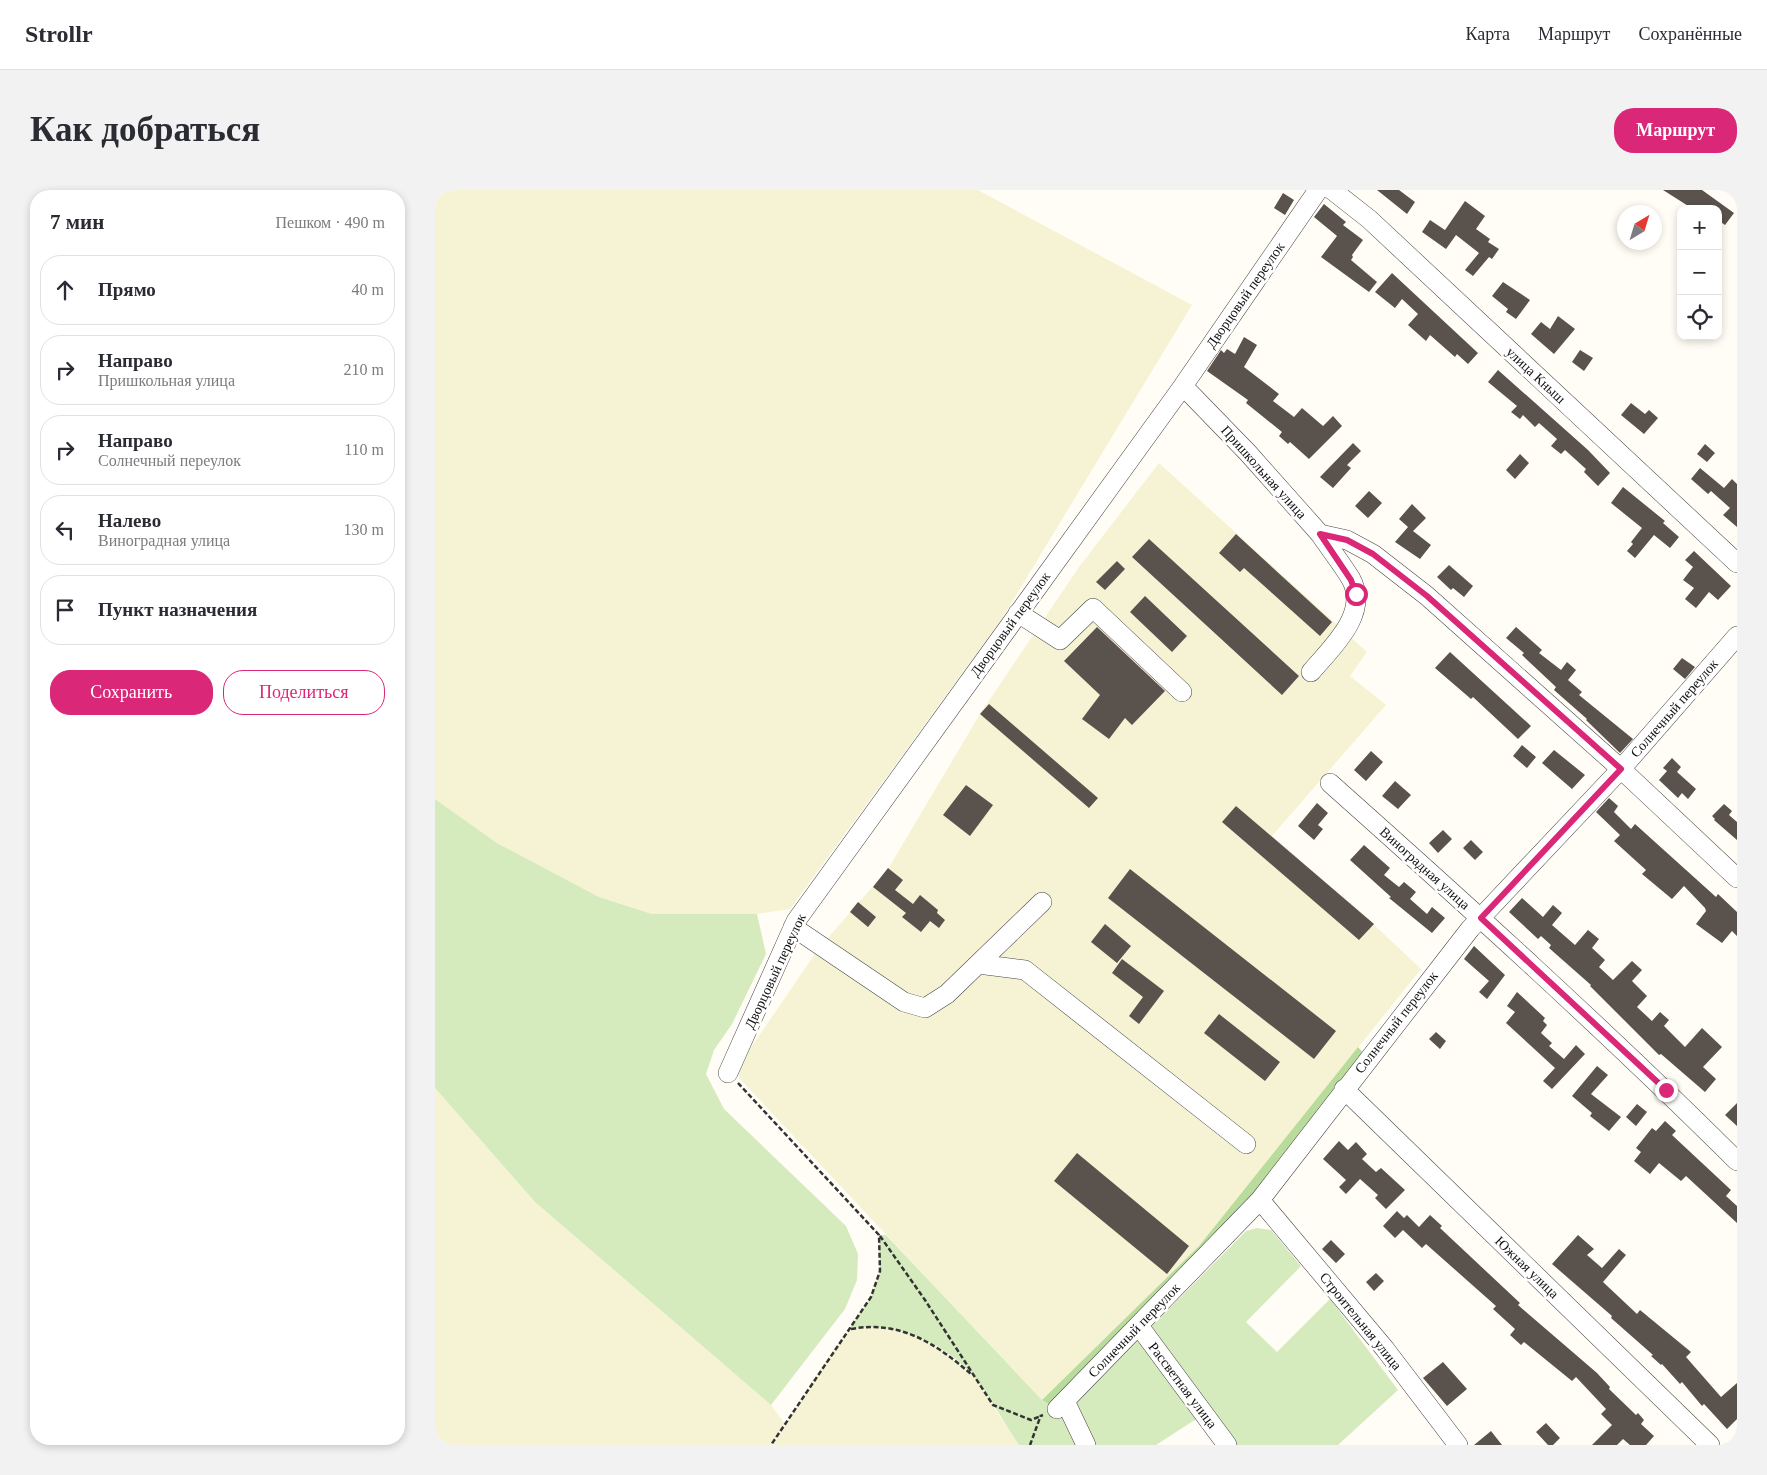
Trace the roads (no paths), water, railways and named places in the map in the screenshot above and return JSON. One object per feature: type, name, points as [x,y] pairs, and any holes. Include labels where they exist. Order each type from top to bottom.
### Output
[{"type":"street","name":"Дворцовый переулок","points":[[728,1073],[793,927],[1183,386],[1318,190]]},
{"type":"street","name":"улица Кныш","points":[[1332,190],[1369,219],[1737,563]]},
{"type":"street","name":"Пришкольная улица","points":[[1183,386],[1248,453],[1320,534],[1351,580],[1356,594],[1356,609],[1344,632],[1311,672]]},
{"type":"street","points":[[1320,534],[1347,540],[1373,554],[1427,596],[1621,769],[1737,878]]},
{"type":"street","points":[[1018,614],[1059,640],[1093,608],[1182,692]]},
{"type":"street","name":"Солнечный переулок","points":[[1086,1445],[1054,1408],[1139,1326],[1260,1200],[1344,1089],[1470,929],[1621,769],[1737,636]]},
{"type":"street","name":"Виноградная улица","points":[[1330,783],[1481,918],[1666,1090],[1737,1161]]},
{"type":"street","points":[[793,927],[904,1002],[925,1008],[947,994],[1041,902]]},
{"type":"street","points":[[978,964],[1025,970],[1246,1144]]},
{"type":"street","name":"Южная улица","points":[[1344,1089],[1709,1445]]},
{"type":"street","name":"Строительная улица","points":[[1260,1200],[1385,1349],[1458,1445]]},
{"type":"street","name":"Рассветная улица","points":[[1139,1326],[1227,1445]]}]
